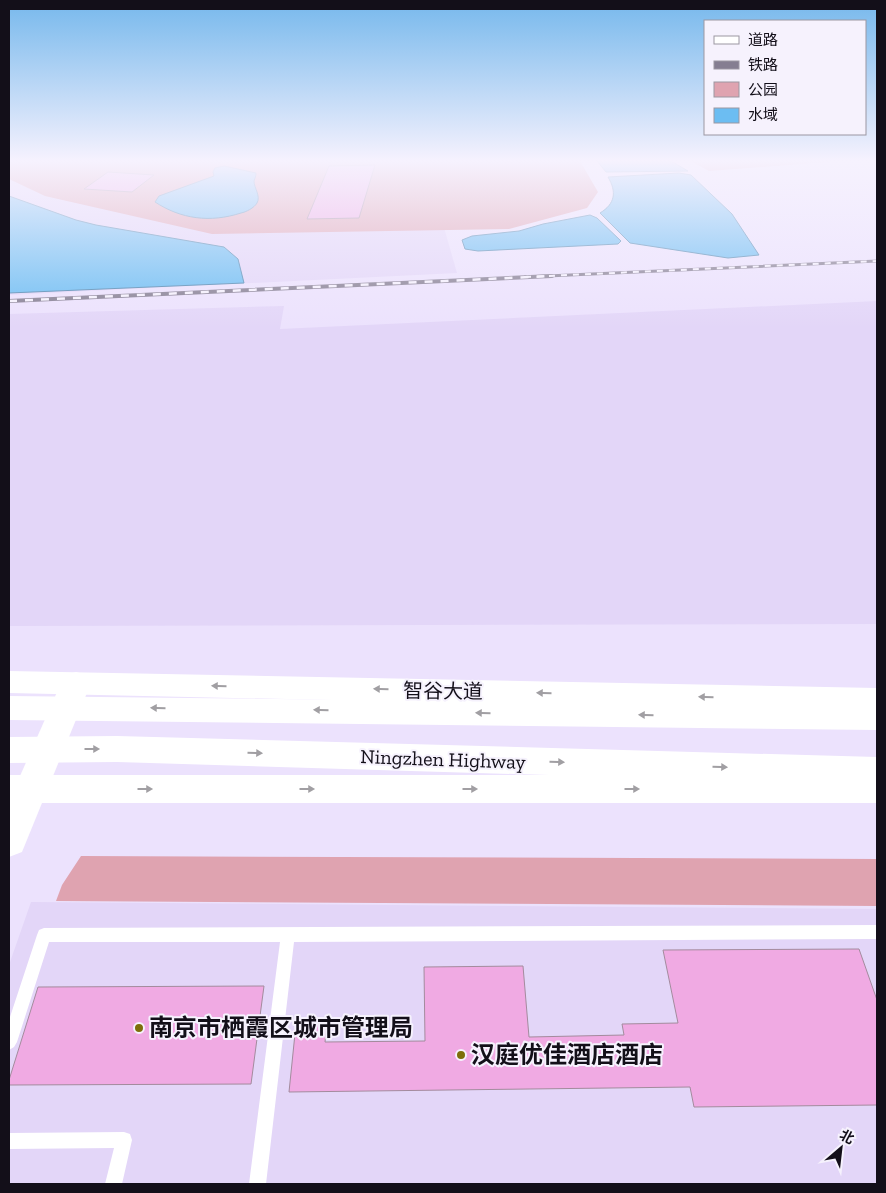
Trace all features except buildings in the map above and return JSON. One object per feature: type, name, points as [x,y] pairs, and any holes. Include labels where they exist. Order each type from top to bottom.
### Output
[{"type":"main road","name":"智谷大道","points":[[9,682],[877,700]]},
{"type":"main road","points":[[9,841],[20,789],[76,683]]},
{"type":"main road","points":[[9,708],[817,717],[877,716]]},
{"type":"main road","name":"Ningzhen Highway","points":[[9,750],[127,749],[877,772]]},
{"type":"main road","points":[[20,789],[877,789]]},
{"type":"lane","points":[[9,1042],[44,935],[877,932]]},
{"type":"lane","points":[[258,1184],[288,934]]},
{"type":"lane","points":[[9,1142],[124,1140],[114,1184]]},
{"type":"shaded area","points":[[9,217],[441,217],[457,273],[9,295]]},
{"type":"shaded area","points":[[877,301],[877,624],[9,626],[9,314],[284,306],[280,329]]},
{"type":"shaded area","points":[[31,902],[877,909],[877,1184],[9,1184],[9,965]]},
{"type":"green space","points":[[136,217],[555,217],[509,229],[212,234]]},
{"type":"green space","points":[[81,856],[877,859],[877,906],[56,901],[62,885]]},
{"type":"water","points":[[9,217],[67,217],[96,225],[224,247],[238,259],[244,283],[9,293]]},
{"type":"water","points":[[189,217],[225,217],[218,218]]},
{"type":"water","points":[[581,217],[594,217],[621,241],[618,244],[478,251],[465,249],[462,240],[472,236],[519,231]]},
{"type":"water","points":[[604,217],[734,217],[759,255],[728,258],[630,243]]},
{"type":"railway","points":[[525,277],[877,261]]},
{"type":"railway","points":[[9,301],[552,276]]},
{"type":"place","name":"南京市栖霞区城市管理局","points":[[139,1028]]},
{"type":"place","name":"汉庭优佳酒店酒店","points":[[461,1055]]}]
